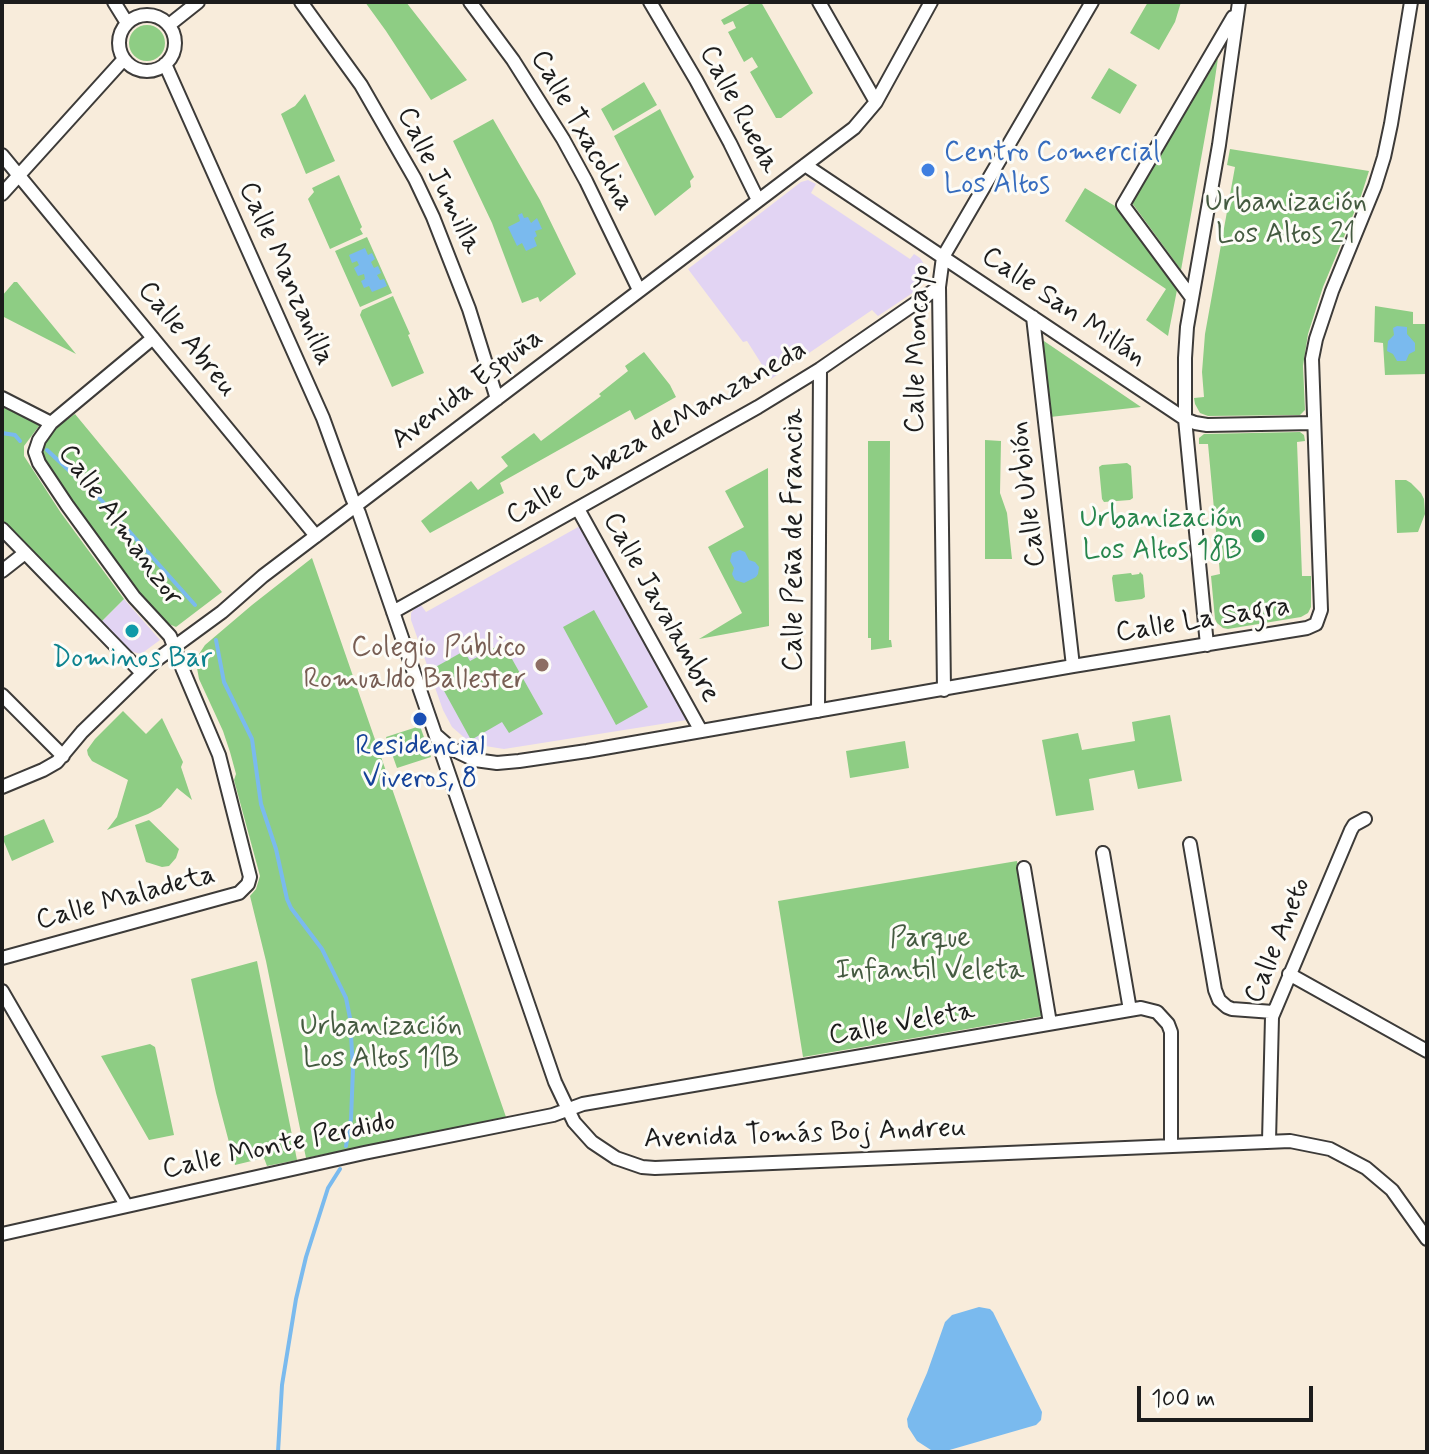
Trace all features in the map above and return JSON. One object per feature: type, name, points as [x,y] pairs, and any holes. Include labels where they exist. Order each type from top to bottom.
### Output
[{"type":"street","points":[[114,2],[127,23]]},
{"type":"street","points":[[169,25],[198,2]]},
{"type":"street","name":"Calle Jumilla","points":[[301,2],[361,85],[415,179],[465,296],[497,399]]},
{"type":"street","name":"Calle Txacolina","points":[[470,2],[513,60],[563,139],[639,290]]},
{"type":"street","name":"Calle Rueda","points":[[650,2],[696,80],[758,200]]},
{"type":"street","points":[[819,2],[876,102]]},
{"type":"street","name":"Avenida Espuña","points":[[2,787],[50,766],[63,756],[82,732],[142,673],[222,612],[263,576],[854,128],[876,102],[931,2]]},
{"type":"street","name":"Calle Moncayo","points":[[944,690],[939,287],[943,257],[1092,2]]},
{"type":"street","name":"Calle La Sagra","points":[[435,734],[467,757],[490,763],[519,761],[1312,627],[1319,620],[1321,610],[1312,359],[1332,291],[1384,157],[1411,2]]},
{"type":"street","points":[[1207,645],[1185,419],[1185,358],[1238,7]]},
{"type":"street","points":[[1192,298],[1123,205],[1238,7]]},
{"type":"street","points":[[148,15],[156,16],[169,25],[175,41],[171,58],[165,64],[151,71],[129,65],[119,44],[127,23],[148,15]]},
{"type":"street","points":[[2,194],[124,59]]},
{"type":"street","name":"Calle Manzanilla","points":[[165,64],[323,418],[356,506]]},
{"type":"street","name":"Calle Abreu","points":[[2,155],[316,536]]},
{"type":"street","name":"Calle San Millán","points":[[805,165],[1185,419],[1207,425],[1314,423]]},
{"type":"street","name":"Calle Cabeza deManzaneda","points":[[393,612],[734,421],[820,369],[939,287]]},
{"type":"street","name":"Calle Urbión","points":[[1033,317],[1073,666]]},
{"type":"street","name":"Calle Almanzor","points":[[153,338],[51,423],[35,447],[36,458],[67,505],[134,597],[166,630],[175,647]]},
{"type":"street","name":"Calle Peña de Francia","points":[[818,711],[820,369]]},
{"type":"street","points":[[2,398],[51,423]]},
{"type":"street","name":"Avenida Tomás Boj Andreu","points":[[356,506],[555,1082],[567,1110],[602,1150],[630,1164],[655,1168],[1290,1141],[1330,1149],[1366,1168],[1392,1190],[1427,1239]]},
{"type":"street","name":"Calle Javalambre","points":[[578,509],[701,731]]},
{"type":"street","points":[[2,529],[142,673]]},
{"type":"street","points":[[2,571],[25,553]]},
{"type":"street","name":"Calle Maladeta","points":[[2,958],[232,896],[248,884],[250,872],[223,766],[175,647]]},
{"type":"street","points":[[2,695],[63,756]]},
{"type":"street","points":[[450,779],[459,760],[467,757]]},
{"type":"street","name":"Calle Aneto","points":[[1269,1141],[1273,1012],[1351,830],[1365,819]]},
{"type":"street","points":[[1190,844],[1217,996],[1222,1004],[1232,1009],[1273,1012]]},
{"type":"street","points":[[1103,853],[1130,1010]]},
{"type":"street","points":[[1024,868],[1050,1023]]},
{"type":"street","points":[[1289,974],[1427,1051]]},
{"type":"street","points":[[2,991],[126,1205]]},
{"type":"street","name":"Calle Veleta","points":[[567,1110],[583,1104],[1141,1008],[1157,1012],[1171,1032],[1171,1145]]},
{"type":"street","name":"Calle Monte Perdido","points":[[2,1234],[567,1110]]},
{"type":"shaded area","points":[[808,180],[816,184],[811,193],[910,259],[914,254],[920,258],[927,274],[917,290],[878,316],[872,310],[771,379],[747,341],[743,342],[688,269],[801,182]]},
{"type":"shaded area","name":"Colegio Público Romualdo Ballester","points":[[580,526],[687,720],[504,749],[467,740],[452,727],[443,710],[411,613],[421,605],[426,612]]},
{"type":"shaded area","points":[[124,599],[160,640],[141,654],[129,651],[101,622]]},
{"type":"green space","points":[[365,2],[406,2],[467,80],[431,100]]},
{"type":"green space","points":[[753,2],[761,2],[813,93],[781,118],[776,118],[750,72],[758,67],[752,57],[744,62],[728,32],[736,28],[733,21],[724,25],[721,20]]},
{"type":"green space","points":[[1148,2],[1181,2],[1175,22],[1159,50],[1130,33]]},
{"type":"green space","points":[[147,25],[160,30],[165,43],[160,56],[147,61],[134,56],[129,43],[134,30]]},
{"type":"green space","points":[[1218,58],[1213,92],[1181,270],[1132,203]]},
{"type":"green space","points":[[1109,68],[1137,85],[1120,114],[1091,98]]},
{"type":"green space","points":[[644,82],[657,105],[613,131],[601,109]]},
{"type":"green space","points":[[305,94],[335,161],[306,174],[281,114],[295,106]]},
{"type":"green space","points":[[660,109],[694,177],[690,181],[691,187],[655,216],[614,136]]},
{"type":"green space","points":[[493,119],[540,200],[576,274],[540,302],[538,297],[522,303],[492,223],[453,141]]},
{"type":"green space","name":"Urbanización Los Altos 21","points":[[1230,149],[1369,171],[1323,287],[1308,334],[1303,366],[1305,410],[1300,415],[1208,416],[1200,413],[1195,404],[1194,398],[1204,397],[1205,334],[1235,167],[1227,165]]},
{"type":"green space","points":[[339,175],[363,234],[330,249],[308,199],[314,192],[312,188]]},
{"type":"green space","points":[[1085,188],[1115,206],[1177,290],[1168,336],[1146,320],[1166,289],[1065,221]]},
{"type":"green space","points":[[367,237],[392,293],[360,307],[335,251]]},
{"type":"green space","points":[[14,282],[76,354],[2,316],[2,296]]},
{"type":"green space","points":[[393,296],[424,373],[392,387],[360,315],[362,310]]},
{"type":"green space","points":[[1375,306],[1413,312],[1413,324],[1427,324],[1427,374],[1385,375],[1383,343],[1374,342]]},
{"type":"green space","points":[[1041,339],[1141,407],[1050,417]]},
{"type":"green space","points":[[644,352],[676,397],[635,420],[630,410],[500,483],[504,493],[430,533],[421,521],[471,481],[478,490],[508,466],[501,457],[534,433],[541,441],[601,396],[599,394],[628,371],[625,366]]},
{"type":"green space","points":[[2,402],[42,422],[24,446],[24,456],[124,599],[101,622],[2,520]]},
{"type":"green space","points":[[75,414],[222,592],[176,627],[164,622],[145,603],[59,486],[39,451],[53,430]]},
{"type":"green space","name":"Urbanización Los Altos 18B","points":[[1300,432],[1305,441],[1297,442],[1302,576],[1311,576],[1311,607],[1301,617],[1223,628],[1215,619],[1211,576],[1220,574],[1208,444],[1199,444],[1199,438],[1204,434]]},
{"type":"green space","points":[[985,440],[1001,441],[1000,493],[1007,513],[1012,559],[985,559]]},
{"type":"green space","points":[[868,441],[890,441],[889,640],[892,647],[871,650],[871,638],[868,638]]},
{"type":"green space","points":[[1127,463],[1131,466],[1133,498],[1104,502],[1099,467]]},
{"type":"green space","points":[[768,468],[769,626],[699,639],[742,613],[708,547],[744,527],[725,491]]},
{"type":"green space","points":[[1395,480],[1411,483],[1424,499],[1425,514],[1418,532],[1397,533]]},
{"type":"green space","name":"Urbanización Los Altos 11B","points":[[312,558],[506,1117],[306,1158],[250,896],[260,876],[234,780],[236,774],[230,752],[197,668],[199,654],[205,645]]},
{"type":"green space","points":[[1140,572],[1145,597],[1115,601],[1113,575]]},
{"type":"green space","points":[[594,610],[648,707],[616,725],[563,627]]},
{"type":"green space","points":[[503,643],[543,714],[509,733],[502,722],[471,740],[432,669],[464,651],[470,661]]},
{"type":"green space","points":[[123,711],[146,734],[162,718],[183,762],[181,767],[192,800],[177,788],[161,807],[107,830],[117,817],[128,780],[92,761],[87,750]]},
{"type":"green space","points":[[1170,715],[1182,781],[1138,789],[1134,770],[1089,779],[1094,810],[1056,816],[1042,740],[1078,733],[1082,750],[1135,741],[1132,722]]},
{"type":"green space","points":[[420,726],[431,757],[397,768],[386,737]]},
{"type":"green space","points":[[905,741],[909,768],[850,778],[846,751]]},
{"type":"green space","points":[[44,819],[54,842],[12,861],[2,837]]},
{"type":"green space","points":[[149,820],[179,849],[169,866],[146,862],[135,825]]},
{"type":"green space","name":"Parque Infantil Veleta","points":[[1017,861],[1043,1016],[803,1057],[778,901]]},
{"type":"green space","points":[[257,961],[297,1160],[267,1166],[264,1158],[235,1165],[191,979]]},
{"type":"green space","points":[[150,1044],[155,1047],[174,1135],[149,1140],[101,1056]]},
{"type":"water","points":[[522,213],[531,223],[537,218],[542,229],[535,231],[537,246],[526,251],[522,243],[517,246],[508,227],[520,221],[518,215]]},
{"type":"water","points":[[365,248],[368,255],[372,253],[375,259],[371,262],[374,268],[378,266],[381,273],[377,275],[380,280],[384,279],[387,286],[372,292],[369,286],[364,288],[361,281],[365,279],[364,274],[358,276],[354,268],[359,265],[357,261],[352,263],[349,255]]},
{"type":"water","points":[[1407,327],[1407,334],[1415,343],[1415,351],[1409,354],[1406,361],[1397,361],[1387,351],[1388,341],[1394,335],[1393,328]]},
{"type":"water","points":[[740,550],[759,567],[756,577],[744,583],[735,580],[730,561],[732,553]]},
{"type":"water","points":[[979,1307],[993,1312],[1042,1412],[1041,1420],[1036,1425],[934,1452],[917,1441],[908,1427],[907,1419],[945,1322],[952,1315]]},
{"type":"waterway","points":[[2,433],[15,435],[20,441]]},
{"type":"waterway","points":[[47,450],[103,502],[195,605]]},
{"type":"waterway","points":[[216,640],[224,682],[252,739],[261,804],[276,849],[287,899],[322,949],[346,998],[353,1069],[351,1119],[346,1146]]},
{"type":"waterway","points":[[278,1452],[282,1385],[296,1299],[328,1188],[340,1169]]},
{"type":"place","name":"Centro Comercial Los Altos","points":[[928,170]]},
{"type":"place","name":"Urbanización Los Altos 18B","points":[[1258,536]]},
{"type":"place","name":"Dominos Bar","points":[[132,631]]},
{"type":"place","name":"Colegio Público Romualdo Ballester","points":[[542,665]]},
{"type":"place","name":"Residencial Viveros, 8","points":[[420,719]]}]
